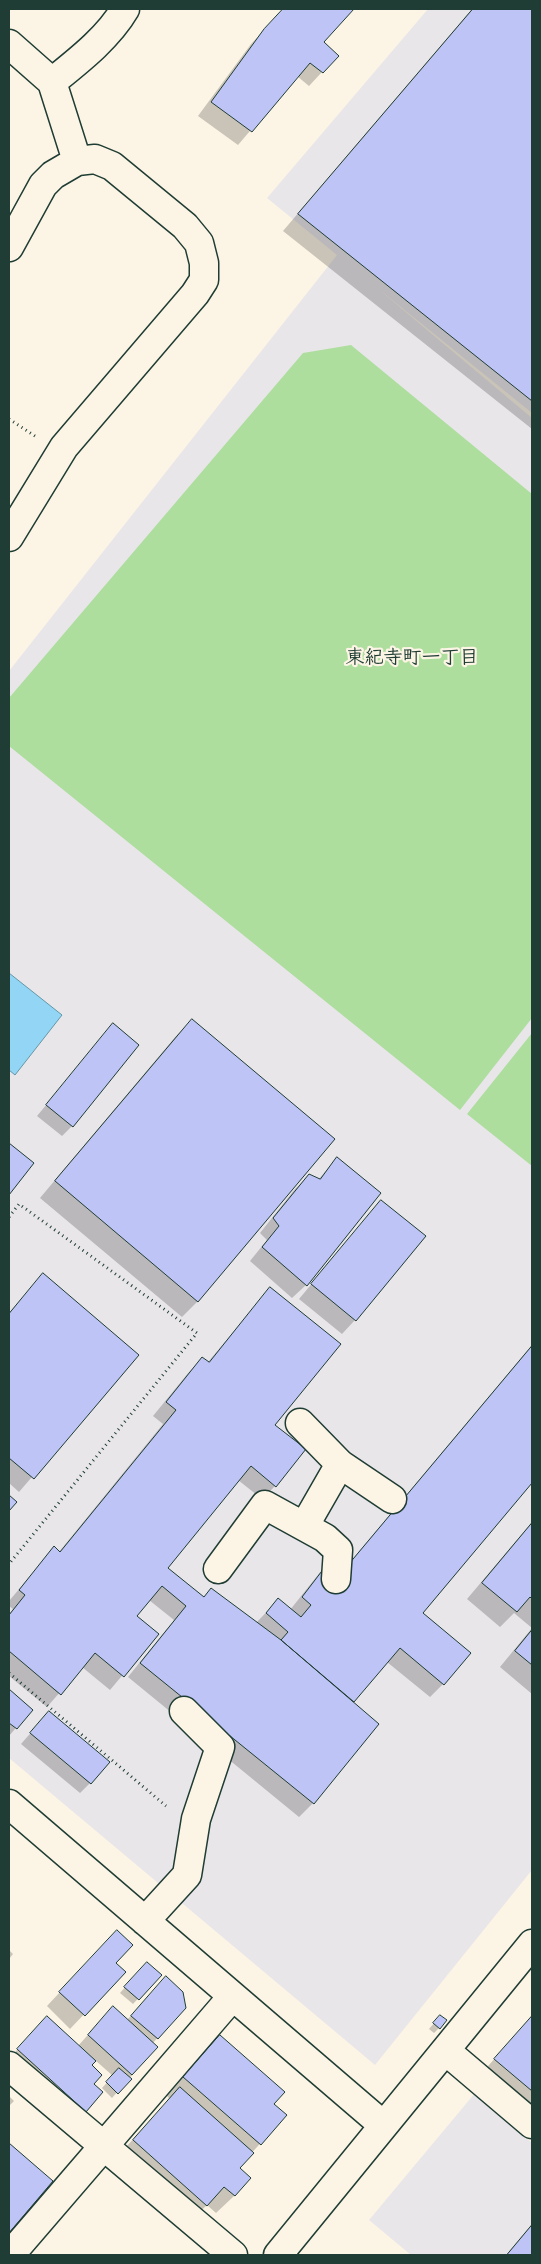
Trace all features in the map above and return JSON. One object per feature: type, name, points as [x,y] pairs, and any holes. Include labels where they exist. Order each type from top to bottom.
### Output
[{"type":"street","points":[[52,82],[85,54],[120,17],[125,9]]},
{"type":"street","points":[[9,44],[52,82],[77,161]]},
{"type":"street","points":[[9,247],[43,185],[53,175],[77,161],[95,159],[112,166],[185,226],[199,243],[204,263],[204,280],[189,301],[64,447],[9,536]]},
{"type":"street","points":[[300,1423],[340,1464],[392,1499]]},
{"type":"street","points":[[305,1525],[340,1464]]},
{"type":"street","points":[[218,1569],[265,1505],[305,1525],[314,1533],[325,1538],[338,1550],[336,1579]]},
{"type":"street","points":[[145,1921],[187,1875],[196,1819],[220,1747],[184,1711]]},
{"type":"street","points":[[9,1804],[232,1997],[384,2125]]},
{"type":"street","points":[[278,2255],[532,1944]]},
{"type":"street","points":[[10,2255],[232,1997]]},
{"type":"street","points":[[446,2051],[532,2124]]},
{"type":"street","points":[[9,2066],[233,2255]]},
{"type":"path","points":[[9,1217],[19,1204],[197,1333],[9,1564]]},
{"type":"path","points":[[9,1673],[168,1807],[193,1832]]},
{"type":"shaded area","points":[[428,9],[532,9],[532,413],[376,287],[532,418],[532,1870],[375,2065],[9,1758],[9,671],[337,255],[267,198]]},
{"type":"shaded area","points":[[475,2093],[532,2143],[532,2255],[411,2255],[369,2220]]},
{"type":"green space","points":[[351,345],[532,494],[532,1018],[460,1110],[9,746],[9,698],[303,353]]},
{"type":"green space","points":[[532,1033],[532,1166],[467,1114]]},
{"type":"water","points":[[9,973],[62,1015],[15,1075],[9,1070]]},
{"type":"building","points":[[283,9],[354,9],[324,42],[339,56],[323,73],[310,63],[252,132],[211,102],[264,29]]},
{"type":"building","points":[[473,9],[532,9],[532,401],[298,214]]},
{"type":"building","points":[[192,1019],[335,1139],[198,1302],[55,1181]]},
{"type":"building","points":[[113,1023],[139,1045],[73,1127],[46,1105]]},
{"type":"building","points":[[9,1143],[34,1163],[9,1195]]},
{"type":"building","points":[[337,1157],[381,1193],[307,1286],[262,1247],[279,1226],[273,1218],[309,1174],[320,1179]]},
{"type":"building","points":[[381,1200],[426,1236],[356,1321],[311,1284]]},
{"type":"building","points":[[43,1273],[139,1355],[34,1479],[9,1458],[9,1314]]},
{"type":"building","points":[[270,1287],[341,1344],[275,1425],[306,1449],[276,1487],[251,1466],[168,1568],[204,1597],[211,1588],[281,1640],[379,1724],[314,1804],[140,1663],[186,1606],[162,1586],[137,1616],[159,1634],[124,1677],[95,1653],[61,1695],[9,1651],[9,1615],[25,1595],[19,1590],[54,1546],[60,1552],[176,1410],[166,1402],[202,1357],[209,1362]]},
{"type":"building","points":[[532,1346],[532,1483],[423,1613],[471,1653],[444,1685],[400,1648],[354,1702],[281,1640],[288,1632],[266,1613],[278,1598],[301,1617],[311,1605],[302,1597],[338,1550],[336,1579]]},
{"type":"building","points":[[9,1495],[17,1502],[9,1511]]},
{"type":"building","points":[[532,1523],[532,1599],[530,1597],[517,1612],[482,1583]]},
{"type":"building","points":[[532,1630],[532,1665],[515,1651]]},
{"type":"building","points":[[9,1689],[33,1710],[17,1729],[9,1723]]},
{"type":"building","points":[[49,1711],[110,1762],[91,1784],[30,1733]]},
{"type":"building","points":[[117,1930],[133,1945],[116,1963],[126,1972],[85,2016],[59,1992]]},
{"type":"building","points":[[147,1962],[162,1975],[139,2000],[124,1987]]},
{"type":"building","points":[[166,1976],[183,1992],[186,2008],[158,2039],[131,2016]]},
{"type":"building","points":[[113,2006],[158,2047],[132,2075],[88,2035]]},
{"type":"building","points":[[440,2015],[447,2020],[440,2029],[433,2023]]},
{"type":"building","points":[[47,2016],[96,2061],[92,2065],[102,2075],[94,2084],[103,2092],[86,2112],[17,2049]]},
{"type":"building","points":[[532,2016],[532,2091],[494,2059]]},
{"type":"building","points":[[220,2035],[285,2092],[274,2104],[287,2115],[261,2145],[183,2077]]},
{"type":"building","points":[[119,2068],[132,2079],[118,2094],[106,2082]]},
{"type":"building","points":[[180,2087],[254,2153],[240,2168],[251,2178],[235,2196],[224,2187],[207,2206],[133,2140]]},
{"type":"building","points":[[9,2143],[53,2181],[9,2233]]},
{"type":"building","points":[[532,2225],[532,2255],[507,2255]]},
{"type":"district","name":"東紀寺町一丁目","points":[[412,660]]}]
